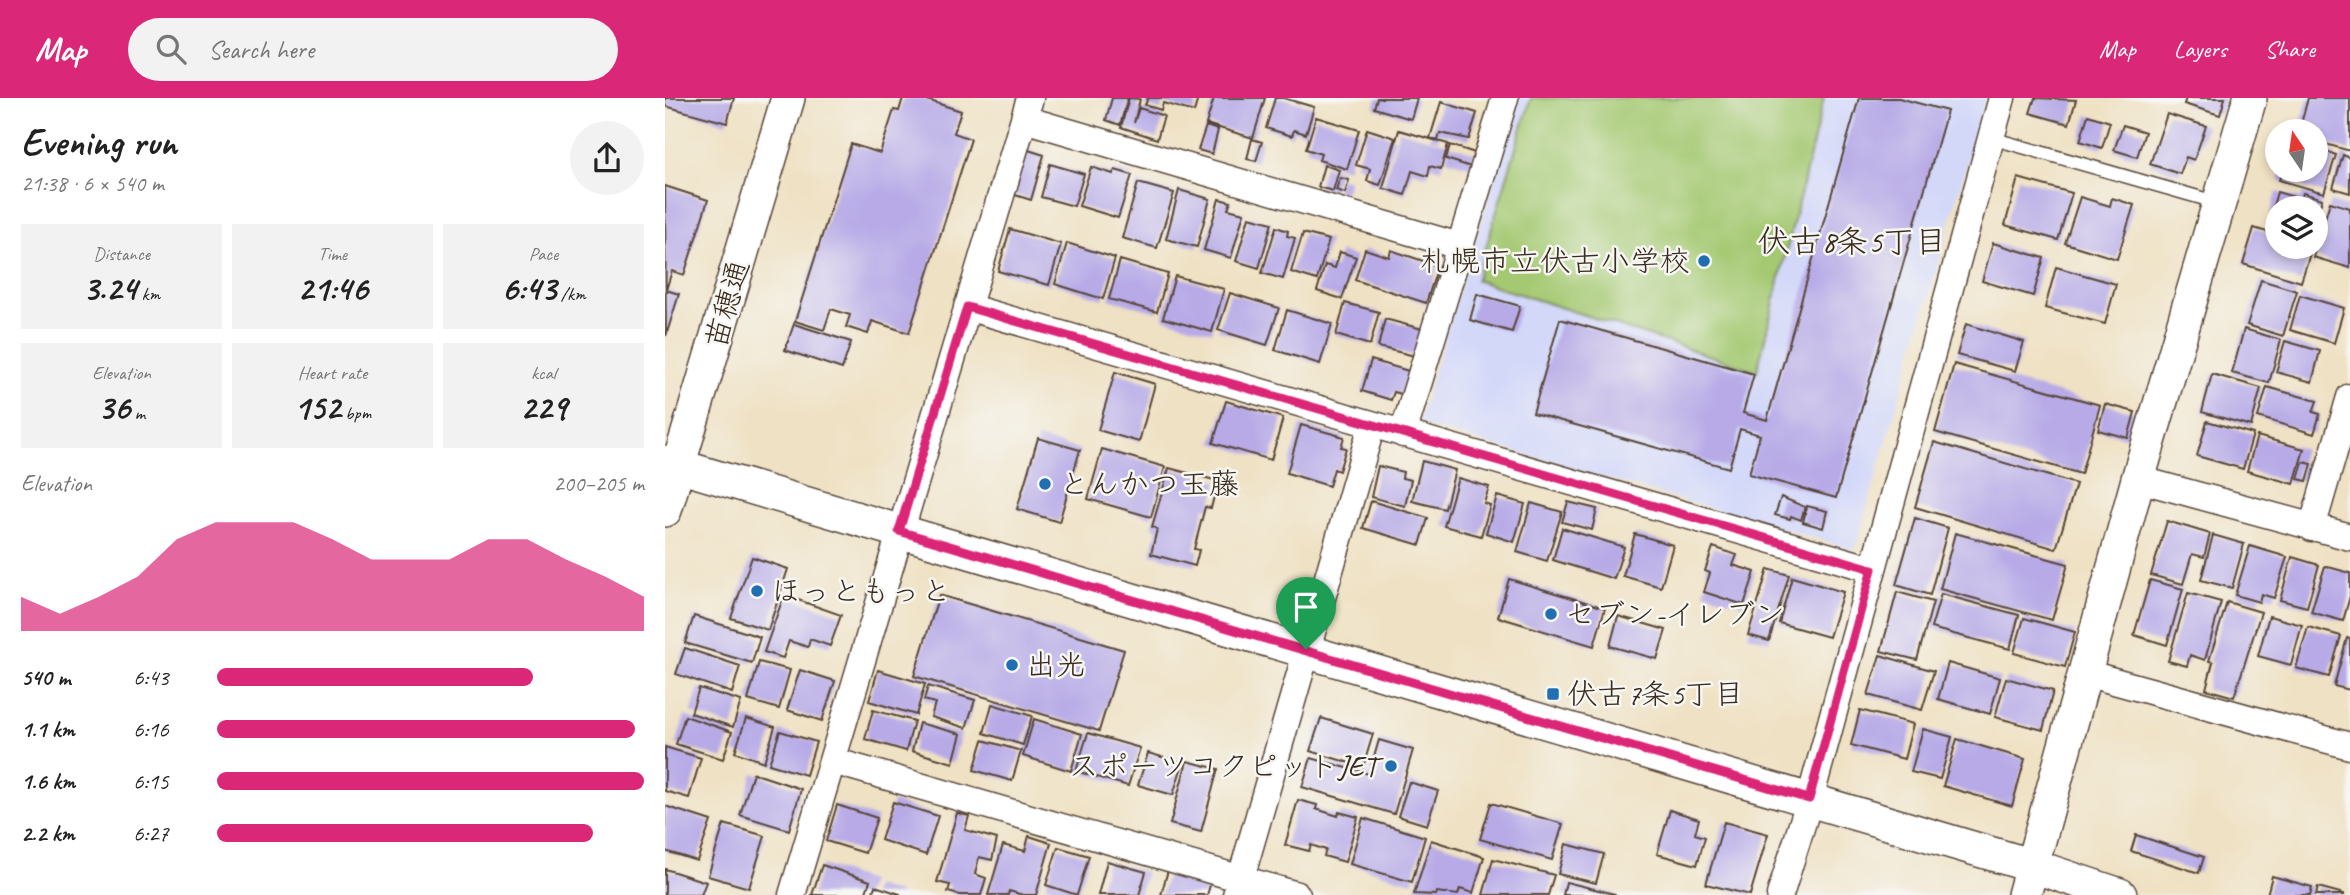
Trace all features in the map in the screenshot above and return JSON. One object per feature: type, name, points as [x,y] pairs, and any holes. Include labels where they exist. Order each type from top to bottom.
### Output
[{"type":"street","name":"苗穂通","points":[[665,510],[671,464],[788,98]]},
{"type":"street","points":[[1403,434],[1505,98]]},
{"type":"street","points":[[1780,895],[1809,799],[2002,98]]},
{"type":"street","points":[[2028,880],[2138,479],[2250,98]]},
{"type":"street","points":[[792,895],[1027,109],[1459,246]]},
{"type":"street","points":[[967,307],[1872,569]]},
{"type":"street","points":[[2312,528],[2350,397]]},
{"type":"street","points":[[1238,886],[1372,425]]},
{"type":"street","points":[[671,464],[1809,799],[2028,880],[2120,895]]},
{"type":"street","points":[[2138,479],[2350,537]]},
{"type":"street","points":[[2085,673],[2350,746]]},
{"type":"street","points":[[833,761],[1238,886],[1297,895]]},
{"type":"lane","points":[[1991,138],[2219,203]]},
{"type":"shaded area","name":"札幌市立伏古小学校","points":[[1519,98],[1986,98],[1855,550],[1418,424]]},
{"type":"green space","points":[[1531,98],[1824,98],[1757,371],[1476,280]]},
{"type":"building","points":[[665,98],[734,98],[727,123],[665,106]]},
{"type":"building","points":[[903,98],[921,98],[961,111],[954,133],[971,139],[909,333],[872,321],[868,334],[846,327],[850,315],[831,309],[824,330],[795,321],[851,144],[880,153],[894,110],[899,111]]},
{"type":"building","points":[[1112,98],[1128,98],[1120,125],[1106,120]]},
{"type":"building","points":[[1129,98],[1140,99],[1134,123],[1139,108],[1164,116],[1157,139],[1121,127]]},
{"type":"building","points":[[1148,98],[1198,98],[1194,112],[1163,103],[1161,110],[1145,105]]},
{"type":"building","points":[[1214,98],[1265,98],[1253,138],[1206,124]]},
{"type":"building","points":[[1275,98],[1314,107],[1306,134],[1294,130],[1292,136],[1266,128]]},
{"type":"building","points":[[1377,98],[1417,98],[1411,119],[1374,108]]},
{"type":"building","points":[[1859,98],[1899,98],[1947,111],[1836,498],[1749,474],[1760,435],[1740,429],[1729,468],[1533,413],[1560,319],[1754,374],[1743,413],[1767,420]]},
{"type":"building","points":[[2035,98],[2076,100],[2069,124],[2030,113]]},
{"type":"building","points":[[2186,98],[2225,98],[2220,115],[2184,104]]},
{"type":"building","points":[[2308,98],[2350,98],[2350,151],[2328,145],[2328,119],[2302,119]]},
{"type":"building","points":[[1441,102],[1477,113],[1469,139],[1440,133],[1438,140],[1430,138]]},
{"type":"building","points":[[2167,114],[2206,126],[2194,160],[2186,157],[2180,174],[2150,164]]},
{"type":"building","points":[[2088,115],[2110,122],[2102,148],[2080,141]]},
{"type":"building","points":[[1316,117],[1359,130],[1347,169],[1319,160],[1321,154],[1306,149]]},
{"type":"building","points":[[2123,125],[2145,132],[2137,157],[2114,150]]},
{"type":"building","points":[[1206,126],[1218,130],[1212,154],[1198,150]]},
{"type":"building","points":[[1367,129],[1395,138],[1380,185],[1367,181],[1370,169],[1356,165]]},
{"type":"building","points":[[1399,130],[1448,144],[1441,169],[1430,166],[1428,176],[1412,171],[1405,195],[1383,188]]},
{"type":"building","points":[[1252,139],[1262,142],[1256,161],[1247,159]]},
{"type":"building","points":[[1450,145],[1475,153],[1471,167],[1446,159]]},
{"type":"building","points":[[1025,149],[1044,155],[1031,200],[1012,194]]},
{"type":"building","points":[[2328,152],[2336,155],[2328,180]]},
{"type":"building","points":[[2343,155],[2350,158],[2350,193],[2333,188]]},
{"type":"building","points":[[1050,164],[1084,174],[1074,206],[1041,197]]},
{"type":"building","points":[[1324,165],[1339,170],[1333,191],[1318,187]]},
{"type":"building","points":[[1091,167],[1113,174],[1115,170],[1132,175],[1118,218],[1079,206]]},
{"type":"building","points":[[1340,178],[1349,180],[1345,193],[1336,190]]},
{"type":"building","points":[[2018,178],[2072,193],[2058,240],[2005,225]]},
{"type":"building","points":[[2286,182],[2327,182],[2324,193]]},
{"type":"building","points":[[1138,183],[1174,193],[1157,248],[1122,238]]},
{"type":"building","points":[[665,186],[708,200],[684,275],[672,271],[666,290],[679,294],[666,336]]},
{"type":"building","points":[[1179,190],[1210,199],[1197,247],[1166,239]]},
{"type":"building","points":[[2080,197],[2110,206],[2112,198],[2134,205],[2117,259],[2065,243]]},
{"type":"building","points":[[1219,199],[1231,202],[1228,209],[1244,213],[1231,258],[1204,250]]},
{"type":"building","points":[[2330,202],[2350,208],[2350,268],[2320,259],[2328,259]]},
{"type":"building","points":[[1249,217],[1272,223],[1259,268],[1236,261]]},
{"type":"building","points":[[1276,227],[1288,231],[1287,236],[1295,238],[1283,279],[1262,273]]},
{"type":"building","points":[[2254,228],[2265,231],[2265,259],[2308,259],[2301,282],[2243,264]]},
{"type":"building","points":[[1010,229],[1061,244],[1049,285],[998,271]]},
{"type":"building","points":[[1303,233],[1329,240],[1317,280],[1291,272]]},
{"type":"building","points":[[1067,243],[1115,258],[1103,299],[1055,284]]},
{"type":"building","points":[[1993,243],[2044,258],[2033,296],[1982,281]]},
{"type":"building","points":[[1365,249],[1389,257],[1391,250],[1438,266],[1426,303],[1355,280]]},
{"type":"building","points":[[1340,252],[1356,257],[1342,299],[1317,291],[1325,265],[1335,268]]},
{"type":"building","points":[[1120,260],[1168,274],[1157,312],[1109,299]]},
{"type":"building","points":[[2056,267],[2116,284],[2105,324],[2045,308]]},
{"type":"building","points":[[1175,276],[1224,289],[1212,332],[1163,318]]},
{"type":"building","points":[[2261,280],[2297,291],[2283,336],[2247,325]]},
{"type":"building","points":[[1230,293],[1279,308],[1267,345],[1218,330]]},
{"type":"building","points":[[1477,294],[1520,306],[1512,332],[1470,320]]},
{"type":"building","points":[[2300,295],[2344,308],[2334,343],[2290,330]]},
{"type":"building","points":[[1345,303],[1379,312],[1370,345],[1336,335]]},
{"type":"building","points":[[1287,310],[1332,324],[1320,364],[1275,350]]},
{"type":"building","points":[[1385,319],[1422,329],[1415,356],[1378,347]]},
{"type":"building","points":[[794,324],[851,342],[842,369],[785,350]]},
{"type":"building","points":[[1966,324],[2024,342],[2015,371],[1957,355]]},
{"type":"building","points":[[2244,329],[2281,340],[2269,383],[2232,373]]},
{"type":"building","points":[[2285,341],[2320,351],[2312,382],[2276,372]]},
{"type":"building","points":[[1371,360],[1412,372],[1405,395],[1394,392],[1391,400],[1362,391]]},
{"type":"building","points":[[1954,364],[2100,405],[2081,474],[1935,432]]},
{"type":"building","points":[[1115,372],[1155,384],[1139,442],[1098,430]]},
{"type":"building","points":[[2212,374],[2261,388],[2251,426],[2202,412]]},
{"type":"building","points":[[2267,387],[2317,401],[2313,412],[2320,414],[2314,434],[2258,417]]},
{"type":"building","points":[[1226,401],[1283,418],[1271,460],[1213,443]]},
{"type":"building","points":[[2105,404],[2135,412],[2128,438],[2098,430]]},
{"type":"building","points":[[2207,421],[2253,434],[2243,469],[2197,456]]},
{"type":"building","points":[[1301,425],[1344,437],[1341,447],[1346,448],[1339,471],[1334,469],[1329,486],[1287,473]]},
{"type":"building","points":[[2257,436],[2304,449],[2294,484],[2247,471]]},
{"type":"building","points":[[1038,438],[1080,450],[1059,522],[1017,509]]},
{"type":"building","points":[[1934,442],[2076,484],[2056,549],[1915,507]]},
{"type":"building","points":[[1102,449],[1165,467],[1151,517],[1088,499]]},
{"type":"building","points":[[1422,461],[1455,470],[1445,509],[1412,501]]},
{"type":"building","points":[[2303,462],[2312,464],[2307,481],[2298,479]]},
{"type":"building","points":[[1378,466],[1403,472],[1402,478],[1411,480],[1405,506],[1371,497]]},
{"type":"building","points":[[1169,468],[1218,481],[1211,508],[1205,507],[1194,549],[1199,550],[1195,566],[1151,554],[1157,529],[1152,527]]},
{"type":"building","points":[[1458,478],[1489,487],[1484,503],[1490,505],[1481,536],[1444,526]]},
{"type":"building","points":[[1497,496],[1525,504],[1514,542],[1486,533]]},
{"type":"building","points":[[1781,497],[1805,507],[1801,520],[1775,515]]},
{"type":"building","points":[[1371,501],[1428,518],[1420,545],[1363,528]]},
{"type":"building","points":[[1568,502],[1597,509],[1592,530],[1562,522]]},
{"type":"building","points":[[1531,503],[1562,512],[1547,561],[1517,552]]},
{"type":"building","points":[[1807,506],[1827,511],[1823,528],[1803,522]]},
{"type":"building","points":[[1915,518],[1948,528],[1930,595],[1896,585]]},
{"type":"building","points":[[2167,521],[2210,534],[2204,557],[2192,554],[2183,584],[2151,575]]},
{"type":"building","points":[[1562,528],[1624,547],[1614,579],[1553,560]]},
{"type":"building","points":[[1955,533],[2068,564],[2052,620],[1940,589]]},
{"type":"building","points":[[1635,534],[1673,545],[1661,587],[1623,576]]},
{"type":"building","points":[[2213,535],[2244,544],[2232,588],[2201,580]]},
{"type":"building","points":[[2250,546],[2287,557],[2274,598],[2261,594],[2259,602],[2235,595]]},
{"type":"building","points":[[1713,547],[1737,555],[1733,565],[1755,572],[1744,605],[1704,592],[1710,573],[1705,571]]},
{"type":"building","points":[[752,557],[788,569],[768,630],[731,618]]},
{"type":"building","points":[[2292,557],[2319,565],[2307,607],[2280,600]]},
{"type":"building","points":[[2325,566],[2350,573],[2350,596],[2343,621],[2311,612]]},
{"type":"building","points":[[1768,569],[1789,575],[1769,641],[1748,635]]},
{"type":"building","points":[[1792,577],[1843,592],[1829,637],[1779,623]]},
{"type":"building","points":[[1509,579],[1605,608],[1594,646],[1498,617]]},
{"type":"building","points":[[2150,580],[2183,589],[2167,645],[2134,635]]},
{"type":"building","points":[[1897,592],[1933,602],[1917,660],[1881,651]]},
{"type":"building","points":[[2188,593],[2221,602],[2205,660],[2190,655],[2187,666],[2168,661]]},
{"type":"building","points":[[1941,594],[2019,615],[2010,649],[1931,628]]},
{"type":"building","points":[[784,595],[841,615],[830,646],[810,639],[808,647],[789,641],[783,658],[764,652]]},
{"type":"building","points":[[939,595],[1124,650],[1099,731],[914,676]]},
{"type":"building","points":[[2227,602],[2261,612],[2234,697],[2206,689],[2213,662],[2209,661]]},
{"type":"building","points":[[694,616],[760,637],[752,663],[685,643]]},
{"type":"building","points":[[1618,616],[1666,630],[1657,659],[1610,646]]},
{"type":"building","points":[[2269,616],[2302,625],[2291,665],[2258,656]]},
{"type":"building","points":[[2024,618],[2075,632],[2065,667],[2014,653]]},
{"type":"building","points":[[2308,627],[2341,636],[2329,677],[2296,668]]},
{"type":"building","points":[[2347,638],[2350,639],[2350,690],[2334,686]]},
{"type":"building","points":[[685,648],[740,666],[732,693],[676,674]]},
{"type":"building","points":[[1880,655],[1934,671],[1922,710],[1868,695]]},
{"type":"building","points":[[759,662],[790,670],[779,709],[748,700]]},
{"type":"building","points":[[1948,663],[2000,678],[1990,714],[1938,699]]},
{"type":"building","points":[[800,670],[835,681],[822,721],[787,710]]},
{"type":"building","points":[[878,670],[925,684],[916,715],[869,701]]},
{"type":"building","points":[[2006,678],[2053,691],[2043,730],[1995,717]]},
{"type":"building","points":[[928,686],[975,700],[966,728],[931,717],[935,703],[924,700]]},
{"type":"building","points":[[699,688],[741,701],[733,727],[691,713]]},
{"type":"building","points":[[992,704],[1032,716],[1023,745],[984,733]]},
{"type":"building","points":[[873,710],[914,721],[906,751],[865,739]]},
{"type":"building","points":[[1860,710],[1913,724],[1904,759],[1851,745]]},
{"type":"building","points":[[685,716],[732,732],[723,759],[676,744]]},
{"type":"building","points":[[746,718],[775,727],[764,762],[735,752]]},
{"type":"building","points":[[1321,718],[1373,734],[1363,767],[1310,751]]},
{"type":"building","points":[[1034,719],[1082,734],[1071,771],[1023,756]]},
{"type":"building","points":[[919,723],[961,734],[953,763],[912,751]]},
{"type":"building","points":[[1923,729],[1952,737],[1940,779],[1911,772]]},
{"type":"building","points":[[780,731],[816,742],[806,775],[769,764]]},
{"type":"building","points":[[1088,733],[1140,748],[1128,786],[1076,771]]},
{"type":"building","points":[[1957,739],[2025,759],[2012,806],[1943,786]]},
{"type":"building","points":[[983,740],[1021,751],[1012,781],[974,770]]},
{"type":"building","points":[[1379,740],[1413,750],[1394,814],[1302,787],[1311,758],[1369,774]]},
{"type":"building","points":[[665,747],[701,758],[689,798],[665,791]]},
{"type":"building","points":[[1148,753],[1183,763],[1173,795],[1138,785]]},
{"type":"building","points":[[1187,761],[1218,769],[1201,832],[1170,824]]},
{"type":"building","points":[[753,773],[801,789],[789,830],[740,815]]},
{"type":"building","points":[[1409,782],[1438,791],[1427,825],[1398,816]]},
{"type":"building","points":[[1298,800],[1317,805],[1316,809],[1338,816],[1339,812],[1358,817],[1345,862],[1324,856],[1326,850],[1311,845],[1309,851],[1285,845]]},
{"type":"building","points":[[893,802],[938,816],[926,855],[881,840]]},
{"type":"building","points":[[1491,803],[1563,824],[1552,860],[1480,839]]},
{"type":"building","points":[[837,805],[877,818],[865,853],[826,841]]},
{"type":"building","points":[[665,806],[711,821],[697,861],[665,851]]},
{"type":"building","points":[[1670,810],[1699,819],[1695,834],[1705,837],[1697,865],[1657,854]]},
{"type":"building","points":[[957,813],[969,816],[965,830],[997,839],[992,860],[979,857],[975,874],[986,878],[981,895],[948,892],[950,885],[937,882]]},
{"type":"building","points":[[1363,818],[1425,837],[1412,882],[1350,864]]},
{"type":"building","points":[[1724,822],[1768,834],[1750,895],[1706,884]]},
{"type":"building","points":[[724,824],[765,836],[749,888],[708,876]]},
{"type":"building","points":[[2136,835],[2204,857],[2199,873],[2131,851]]},
{"type":"building","points":[[1029,836],[1051,843],[1036,895],[1009,891],[1008,895],[988,895],[1003,845],[1025,851]]},
{"type":"building","points":[[1431,840],[1484,857],[1473,893],[1460,889],[1458,895],[1437,892],[1436,895],[1414,894]]},
{"type":"building","points":[[1566,844],[1604,854],[1596,883],[1558,874]]},
{"type":"building","points":[[1058,847],[1089,856],[1077,895],[1046,885]]},
{"type":"building","points":[[1493,859],[1554,875],[1548,895],[1483,895]]},
{"type":"building","points":[[1107,861],[1146,872],[1139,895],[1098,895]]},
{"type":"building","points":[[822,865],[870,881],[865,895],[812,895]]},
{"type":"building","points":[[665,869],[706,882],[701,895],[665,895]]},
{"type":"building","points":[[1168,870],[1211,882],[1207,895],[1161,895]]},
{"type":"building","points":[[2272,876],[2312,887],[2310,895],[2267,895]]},
{"type":"building","points":[[1566,882],[1615,894],[1615,895],[1563,895]]},
{"type":"building","points":[[875,886],[900,894],[900,895],[872,895]]},
{"type":"building","points":[[2318,887],[2344,894],[2344,895],[2316,895]]},
{"type":"place","name":"札幌市立伏古小学校","points":[[1704,261]]},
{"type":"place","name":"とんかつ玉藤","points":[[1045,484]]},
{"type":"place","name":"ほっともっと","points":[[757,591]]},
{"type":"place","name":"セブン-イレブン","points":[[1551,614]]},
{"type":"place","name":"出光","points":[[1012,665]]},
{"type":"place","name":"伏古7条5丁目","points":[[1553,694]]},
{"type":"place","name":"スポーツコクピットJET","points":[[1391,766]]},
{"type":"district","name":"伏古8条5丁目","points":[[1852,241]]},
{"type":"route","points":[[967,307],[1872,569],[1809,799],[1306,649],[899,531],[967,307]]}]
